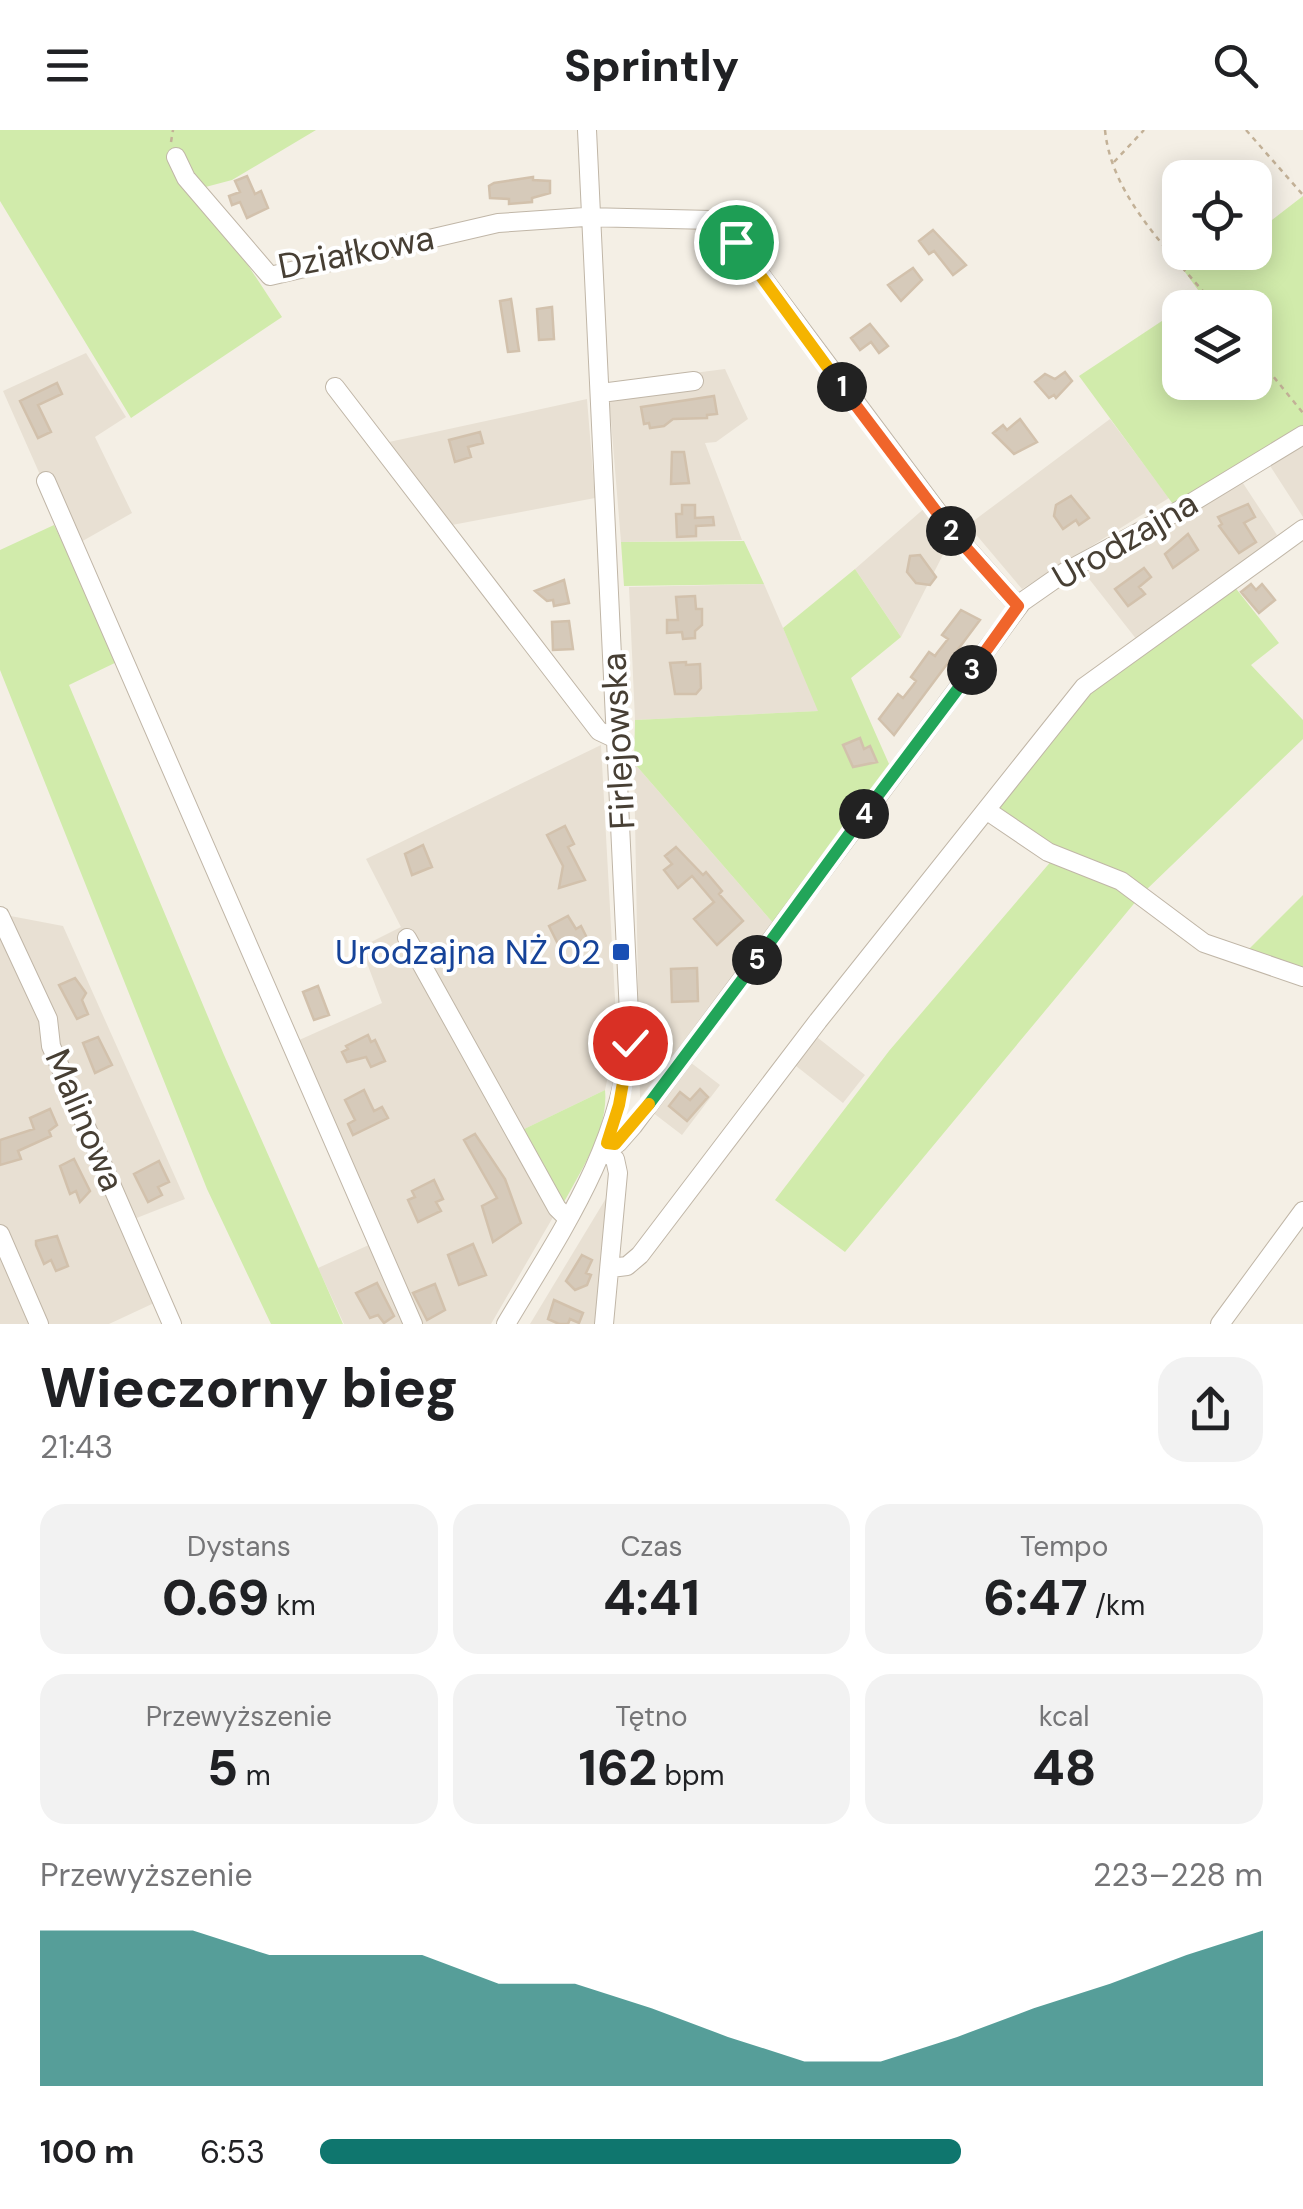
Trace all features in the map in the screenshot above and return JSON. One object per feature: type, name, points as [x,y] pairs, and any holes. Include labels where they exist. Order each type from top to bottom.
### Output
[{"type":"street","name":"Firlejowska","points":[[506,1324],[605,1148],[622,1089],[630,1026],[586,130]]},
{"type":"street","name":"Działkowa","points":[[176,157],[186,178],[270,276],[498,223],[591,217]]},
{"type":"street","points":[[591,217],[712,220],[721,224],[954,535],[1018,606]]},
{"type":"street","points":[[600,393],[694,381]]},
{"type":"street","points":[[334,388],[599,731],[618,740]]},
{"type":"street","name":"Urodzajna","points":[[605,1148],[626,1134],[1018,606],[1065,572],[1303,435]]},
{"type":"street","points":[[46,481],[412,1324]]},
{"type":"street","points":[[611,1268],[628,1266],[640,1255],[818,1021],[1084,686],[1303,528]]},
{"type":"street","points":[[986,810],[1048,852],[1121,881],[1204,943],[1303,977]]},
{"type":"street","name":"Malinowa","points":[[0,916],[48,1019],[50,1046],[172,1324]]},
{"type":"street","points":[[407,938],[557,1208],[568,1219]]},
{"type":"street","points":[[604,1324],[618,1174],[614,1159],[605,1148]]},
{"type":"street","points":[[1220,1324],[1303,1211]]},
{"type":"street","points":[[0,1234],[40,1324]]},
{"type":"path","points":[[1105,130],[1128,199],[1202,290]]},
{"type":"path","points":[[1113,163],[1144,130]]},
{"type":"path","points":[[1246,130],[1303,195]]},
{"type":"path","points":[[1272,375],[1303,413]]},
{"type":"shaded area","points":[[86,353],[126,417],[95,437],[132,513],[72,547],[3,391]]},
{"type":"shaded area","points":[[725,369],[748,419],[716,442],[705,443],[742,540],[621,542],[608,384]]},
{"type":"shaded area","points":[[587,399],[595,498],[452,525],[389,442]]},
{"type":"shaded area","points":[[1110,419],[1169,498],[1022,589],[968,525]]},
{"type":"shaded area","points":[[1303,442],[1303,517],[1267,461]]},
{"type":"shaded area","points":[[1239,477],[1277,535],[1230,581],[1137,640],[1086,575]]},
{"type":"shaded area","points":[[927,506],[952,537],[901,637],[855,569]]},
{"type":"shaded area","points":[[764,584],[819,711],[635,720],[629,587]]},
{"type":"shaded area","points":[[601,745],[617,1035],[605,1090],[514,1134],[556,1212],[491,1324],[344,1324],[318,1268],[371,1244],[288,1045],[382,1003],[361,947],[401,927],[366,859]]},
{"type":"shaded area","points":[[634,763],[774,924],[640,1098]]},
{"type":"shaded area","points":[[0,914],[63,926],[185,1199],[134,1219],[167,1297],[109,1324],[0,1324]]},
{"type":"shaded area","points":[[813,1034],[865,1075],[843,1103],[791,1062]]},
{"type":"shaded area","points":[[690,1062],[720,1085],[682,1135],[652,1112]]},
{"type":"shaded area","points":[[611,1190],[599,1324],[530,1324]]},
{"type":"green space","points":[[0,130],[316,130],[232,180],[198,189],[282,317],[131,418],[0,201]]},
{"type":"green space","points":[[1303,196],[1303,442],[1178,511],[1079,376],[1162,321],[1162,400],[1272,400],[1272,290],[1198,290],[1183,270],[1272,270],[1272,220]]},
{"type":"green space","points":[[54,525],[121,660],[69,685],[224,1055],[343,1324],[271,1324],[207,1189],[0,670],[0,550]]},
{"type":"green space","points":[[744,541],[764,584],[624,586],[621,542]]},
{"type":"green space","points":[[855,569],[901,637],[851,678],[893,773],[774,924],[634,763],[635,720],[818,711],[783,628]]},
{"type":"green space","points":[[1230,581],[1279,643],[1251,665],[1303,720],[1303,739],[1145,891],[1060,850],[991,803],[1056,719]]},
{"type":"green space","points":[[1053,859],[1121,887],[1137,900],[845,1252],[775,1200],[889,1051]]},
{"type":"green space","points":[[1303,895],[1303,973],[1245,953]]},
{"type":"green space","points":[[605,1090],[598,1136],[561,1208],[518,1132]]},
{"type":"building","points":[[247,176],[255,194],[261,191],[268,208],[247,218],[240,202],[232,205],[229,196],[240,192],[235,181]]},
{"type":"building","points":[[533,177],[550,181],[550,193],[532,198],[532,202],[509,204],[509,199],[490,198],[489,186],[494,183]]},
{"type":"building","points":[[933,230],[966,265],[953,275],[934,251],[929,254],[919,241]]},
{"type":"building","points":[[913,268],[922,280],[901,301],[888,285]]},
{"type":"building","points":[[511,299],[519,351],[508,352],[500,301]]},
{"type":"building","points":[[552,307],[554,339],[539,340],[537,309]]},
{"type":"building","points":[[870,324],[888,346],[879,353],[871,342],[860,350],[851,338]]},
{"type":"building","points":[[1065,372],[1072,381],[1056,398],[1049,398],[1035,382],[1045,374],[1055,379]]},
{"type":"building","points":[[57,383],[62,394],[38,405],[51,432],[38,438],[20,401]]},
{"type":"building","points":[[714,396],[717,414],[707,418],[673,419],[664,426],[650,428],[649,423],[644,424],[641,407]]},
{"type":"building","points":[[1020,419],[1037,442],[1014,454],[993,433],[1003,425],[1007,430]]},
{"type":"building","points":[[480,432],[483,443],[468,447],[471,457],[455,462],[449,440]]},
{"type":"building","points":[[672,452],[684,452],[689,483],[671,484]]},
{"type":"building","points":[[1071,496],[1089,518],[1079,525],[1076,520],[1063,529],[1054,516],[1056,505]]},
{"type":"building","points":[[1248,504],[1255,517],[1244,523],[1256,542],[1239,553],[1219,526],[1222,524],[1218,517]]},
{"type":"building","points":[[682,505],[695,505],[695,518],[713,517],[714,525],[696,526],[696,536],[677,537],[676,514],[682,514]]},
{"type":"building","points":[[1188,534],[1198,550],[1173,568],[1165,554]]},
{"type":"building","points":[[920,555],[936,577],[930,585],[916,583],[907,572],[910,556]]},
{"type":"building","points":[[1144,568],[1151,577],[1139,587],[1145,594],[1128,606],[1115,589]]},
{"type":"building","points":[[564,580],[569,603],[554,606],[553,600],[547,601],[535,591]]},
{"type":"building","points":[[1251,584],[1256,590],[1262,584],[1275,600],[1259,613],[1241,592]]},
{"type":"building","points":[[695,596],[696,609],[702,609],[702,625],[695,631],[695,638],[683,639],[682,632],[667,633],[667,620],[678,620],[676,597]]},
{"type":"building","points":[[961,610],[980,620],[894,735],[879,719],[898,694],[903,698],[914,684],[916,681],[911,677],[929,652],[935,656],[948,639],[942,635]]},
{"type":"building","points":[[569,621],[573,649],[553,650],[552,622]]},
{"type":"building","points":[[670,663],[700,664],[701,688],[696,694],[675,694]]},
{"type":"building","points":[[860,738],[864,749],[870,746],[877,762],[853,767],[843,745]]},
{"type":"building","points":[[565,826],[574,844],[568,847],[585,880],[559,888],[563,866],[547,835]]},
{"type":"building","points":[[423,845],[432,867],[412,875],[405,854]]},
{"type":"building","points":[[676,847],[703,875],[706,872],[743,921],[717,945],[694,919],[714,902],[692,876],[678,888],[664,870],[672,864],[665,856]]},
{"type":"building","points":[[568,916],[576,929],[581,926],[587,938],[574,945],[572,940],[559,946],[549,926]]},
{"type":"building","points":[[697,968],[698,1001],[672,1002],[671,969]]},
{"type":"building","points":[[75,978],[86,993],[82,1000],[88,1014],[77,1019],[59,985]]},
{"type":"building","points":[[318,986],[329,1015],[314,1020],[303,992]]},
{"type":"building","points":[[368,1035],[371,1042],[375,1040],[385,1061],[371,1067],[366,1057],[347,1062],[342,1052],[348,1049],[346,1046]]},
{"type":"building","points":[[98,1037],[112,1065],[95,1073],[83,1043]]},
{"type":"building","points":[[700,1089],[708,1097],[687,1121],[669,1106],[680,1092],[690,1100]]},
{"type":"building","points":[[364,1090],[374,1111],[382,1107],[388,1118],[353,1135],[348,1124],[355,1120],[345,1100]]},
{"type":"building","points":[[50,1109],[57,1125],[49,1131],[51,1136],[18,1151],[21,1159],[0,1165],[0,1140],[34,1129],[30,1118]]},
{"type":"building","points":[[475,1134],[505,1179],[521,1223],[493,1242],[482,1206],[497,1198],[464,1140]]},
{"type":"building","points":[[74,1159],[90,1191],[80,1202],[76,1191],[70,1194],[60,1166]]},
{"type":"building","points":[[159,1161],[169,1182],[158,1187],[162,1195],[148,1202],[134,1174]]},
{"type":"building","points":[[434,1180],[443,1199],[436,1202],[441,1211],[418,1222],[408,1200],[415,1197],[412,1191]]},
{"type":"building","points":[[57,1236],[68,1266],[56,1271],[51,1260],[44,1264],[36,1241]]},
{"type":"building","points":[[473,1244],[486,1275],[459,1285],[448,1255]]},
{"type":"building","points":[[582,1255],[592,1260],[586,1273],[591,1275],[587,1285],[575,1290],[566,1281]]},
{"type":"building","points":[[377,1283],[394,1316],[384,1323],[378,1315],[370,1318],[356,1293]]},
{"type":"building","points":[[435,1284],[445,1310],[427,1320],[413,1293]]},
{"type":"building","points":[[554,1300],[583,1313],[579,1323],[570,1319],[568,1324],[559,1324],[548,1319]]},
{"type":"place","name":"Urodzajna NŻ 02","points":[[621,952]]},
{"type":"route","points":[[630,1043],[619,1105],[607,1143],[622,1140],[1018,606],[954,535],[736,242]]}]
